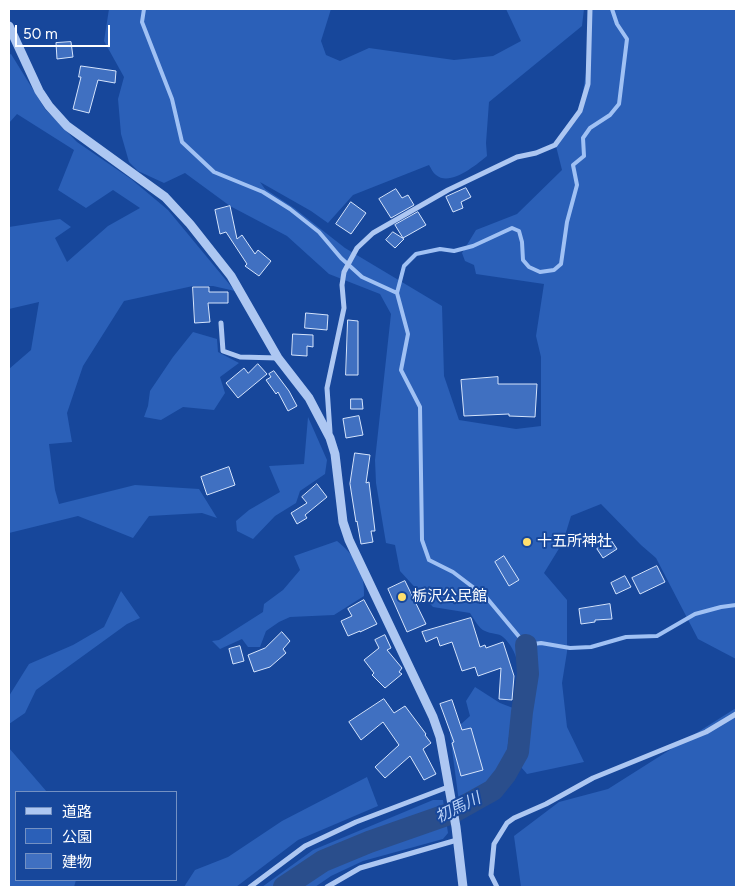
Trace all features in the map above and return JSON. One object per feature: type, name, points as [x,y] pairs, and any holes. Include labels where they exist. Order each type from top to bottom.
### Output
[{"type":"street","points":[[330,438],[327,388],[344,308],[342,285],[344,272],[358,248],[373,233],[432,199],[517,157],[536,153],[555,145],[580,111],[588,84],[590,9]]},
{"type":"street","points":[[9,26],[39,91],[48,106],[67,126],[165,197],[190,224],[231,276],[278,358],[309,398],[330,438],[335,454],[343,522],[349,540],[433,716],[440,738],[456,827],[463,887]]},
{"type":"street","points":[[221,323],[223,351],[240,357],[278,358]]},
{"type":"street","points":[[497,887],[491,875],[494,844],[507,823],[593,778],[706,732],[736,714]]},
{"type":"street","points":[[250,887],[305,846],[356,822],[449,792]]},
{"type":"street","points":[[327,887],[360,868],[457,840]]},
{"type":"green space","points":[[109,9],[331,9],[321,41],[326,55],[340,61],[369,48],[454,60],[493,56],[521,41],[506,9],[584,9],[582,26],[489,102],[487,156],[463,173],[455,177],[442,178],[435,174],[429,165],[353,195],[328,223],[260,182],[265,189],[294,208],[345,248],[442,306],[444,376],[459,420],[516,429],[541,426],[541,357],[536,336],[544,284],[476,274],[474,265],[465,261],[462,253],[476,230],[517,214],[562,170],[556,146],[580,111],[589,53],[590,9],[736,9],[736,659],[698,639],[656,558],[601,504],[571,516],[563,542],[544,573],[567,600],[567,652],[562,683],[567,727],[584,762],[527,774],[509,753],[520,693],[520,677],[512,648],[503,637],[483,630],[470,613],[433,607],[400,571],[395,545],[386,543],[376,483],[375,460],[391,314],[380,294],[329,274],[287,236],[230,206],[185,173],[164,183],[138,171],[129,162],[121,134],[118,99],[124,77],[104,41]]},
{"type":"green space","points":[[11,54],[45,109],[77,142],[131,179],[168,210],[235,291],[213,286],[193,286],[124,301],[83,366],[67,413],[72,442],[49,444],[55,490],[59,504],[135,485],[199,489],[217,518],[202,513],[149,516],[133,538],[78,516],[9,533],[9,369],[31,350],[39,302],[9,309],[9,227],[60,219],[71,227],[55,238],[67,262],[108,226],[140,208],[113,190],[86,208],[58,190],[74,150],[17,114],[9,123],[9,55]]},
{"type":"green space","points":[[193,332],[217,339],[218,352],[239,363],[220,377],[225,393],[214,410],[183,407],[161,420],[144,417],[150,391]]},
{"type":"green space","points":[[308,417],[327,460],[325,474],[300,491],[296,503],[275,516],[253,539],[237,531],[236,521],[249,510],[280,492],[269,466],[304,464]]},
{"type":"green space","points":[[337,541],[349,552],[358,565],[363,579],[364,596],[334,615],[290,617],[279,622],[266,631],[260,647],[248,647],[242,639],[220,649],[212,641],[219,640],[263,612],[264,604],[283,590],[300,570],[294,556]]},
{"type":"green space","points":[[121,591],[140,618],[127,624],[36,690],[25,713],[9,724],[9,696],[29,664],[73,645],[104,627]]},
{"type":"green space","points":[[475,687],[500,703],[513,708],[505,775],[459,802],[450,734],[470,716],[466,701]]},
{"type":"green space","points":[[736,708],[736,887],[521,887],[514,836],[559,802],[608,789]]},
{"type":"green space","points":[[9,748],[46,791],[15,791],[15,881],[76,881],[74,887],[9,887]]},
{"type":"green space","points":[[367,777],[378,806],[298,840],[236,887],[184,887],[195,870],[228,857],[282,821]]},
{"type":"green space","points":[[433,800],[443,800],[448,833],[443,839],[363,861],[331,876],[315,887],[262,887],[313,850]]},
{"type":"building","points":[[71,42],[73,57],[57,59],[56,43]]},
{"type":"building","points":[[81,66],[116,71],[115,83],[98,80],[89,113],[73,109],[81,77],[79,77]]},
{"type":"building","points":[[466,188],[471,197],[461,202],[463,208],[453,212],[446,197]]},
{"type":"building","points":[[396,189],[402,198],[408,195],[414,205],[391,218],[379,199]]},
{"type":"building","points":[[351,202],[366,213],[351,234],[336,224]]},
{"type":"building","points":[[230,206],[237,239],[242,235],[255,254],[258,250],[271,261],[259,276],[245,266],[247,264],[226,232],[220,234],[215,210]]},
{"type":"building","points":[[418,212],[426,225],[403,238],[395,225]]},
{"type":"building","points":[[393,232],[404,239],[395,248],[386,240]]},
{"type":"building","points":[[193,287],[209,287],[209,292],[228,292],[228,303],[208,303],[210,322],[195,323]]},
{"type":"building","points":[[306,313],[328,315],[327,330],[305,328]]},
{"type":"building","points":[[348,320],[358,321],[358,375],[346,375]]},
{"type":"building","points":[[293,334],[313,335],[313,347],[307,346],[307,356],[292,355]]},
{"type":"building","points":[[258,364],[267,374],[238,398],[226,383],[244,368],[248,373]]},
{"type":"building","points":[[274,371],[289,391],[297,406],[288,411],[278,392],[276,394],[266,380],[271,377],[269,374]]},
{"type":"building","points":[[498,377],[498,384],[537,384],[535,417],[509,416],[509,414],[464,416],[461,380]]},
{"type":"building","points":[[351,399],[362,399],[363,409],[351,409]]},
{"type":"building","points":[[359,416],[363,435],[346,438],[343,419]]},
{"type":"building","points":[[355,453],[370,455],[366,483],[369,482],[375,531],[371,531],[373,542],[361,544],[350,484]]},
{"type":"building","points":[[229,467],[235,485],[207,495],[201,477]]},
{"type":"building","points":[[317,484],[327,497],[305,515],[307,518],[297,524],[291,513],[307,503],[302,497]]},
{"type":"building","points":[[611,540],[617,549],[603,558],[597,549]]},
{"type":"building","points":[[504,556],[519,580],[509,586],[495,562]]},
{"type":"building","points":[[657,566],[665,582],[640,594],[632,578]]},
{"type":"building","points":[[625,576],[631,587],[616,594],[611,583]]},
{"type":"building","points":[[405,581],[426,624],[407,632],[388,589]]},
{"type":"building","points":[[364,600],[377,624],[348,636],[341,621],[352,616],[348,609]]},
{"type":"building","points":[[610,604],[612,619],[595,620],[595,622],[581,624],[579,609]]},
{"type":"building","points":[[471,618],[480,647],[485,645],[486,648],[503,642],[514,676],[512,700],[499,699],[501,668],[478,676],[475,667],[462,671],[452,642],[440,646],[437,637],[426,642],[422,632]]},
{"type":"building","points":[[282,632],[290,641],[283,649],[286,653],[270,667],[254,672],[248,655],[265,648]]},
{"type":"building","points":[[385,635],[391,648],[387,650],[402,668],[399,672],[402,674],[385,688],[372,675],[374,673],[364,660],[379,648],[375,640]]},
{"type":"building","points":[[240,646],[244,661],[233,664],[229,649]]},
{"type":"building","points":[[384,699],[394,713],[405,706],[426,734],[431,743],[423,749],[436,774],[424,780],[410,756],[385,778],[375,767],[399,745],[383,722],[361,740],[349,722]]},
{"type":"building","points":[[452,700],[462,730],[471,728],[483,770],[461,776],[452,743],[454,742],[440,704]]},
{"type":"waterway","points":[[144,9],[142,22],[172,99],[182,142],[214,172],[263,192],[290,209],[319,232],[341,258],[362,277],[397,293]]},
{"type":"waterway","points":[[612,9],[617,24],[627,39],[619,104],[610,115],[590,128],[583,138],[584,156],[573,165],[577,185],[567,222],[561,264],[554,270],[540,272],[529,267],[523,260],[519,231],[512,228],[473,246],[454,251],[440,249],[416,254],[404,266],[397,293],[408,334],[401,370],[420,407],[422,540],[429,560],[453,572],[486,597],[526,645],[541,643],[570,648],[591,647],[626,637],[657,636],[695,614],[736,605]]},
{"type":"waterway","name":"初馬川","points":[[284,887],[323,861],[369,842],[452,813],[493,790],[505,775],[518,752],[528,674],[526,645]]},
{"type":"place","name":"十五所神社","points":[[527,542]]},
{"type":"place","name":"栃沢公民館","points":[[402,597]]}]
